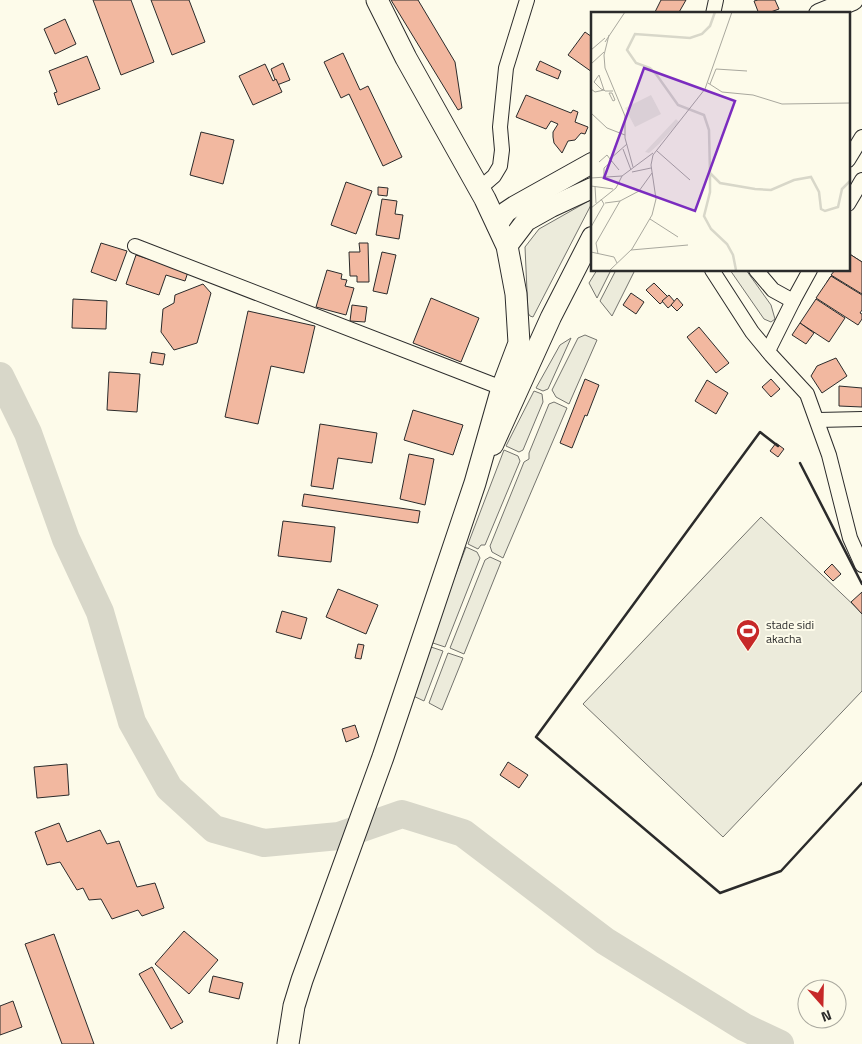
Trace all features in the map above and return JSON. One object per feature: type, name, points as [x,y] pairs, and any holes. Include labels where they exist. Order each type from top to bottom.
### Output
[{"type":"main road","points":[[288,1044],[294,1006],[302,980],[376,776],[475,483],[502,388],[519,343],[516,294],[508,246],[479,189],[406,58],[377,0]]},
{"type":"main road","points":[[824,12],[853,0]]},
{"type":"main road","points":[[497,225],[506,212],[515,206],[591,164]]},
{"type":"main road","points":[[508,246],[526,221],[591,188]]},
{"type":"main road","points":[[475,483],[551,317],[591,239]]},
{"type":"street","points":[[479,189],[494,176],[500,166],[502,150],[500,127],[506,68],[527,0]]},
{"type":"street","points":[[850,157],[862,137]]},
{"type":"street","points":[[850,166],[862,173]]},
{"type":"street","points":[[850,201],[862,180]]},
{"type":"street","points":[[135,246],[502,388]]},
{"type":"street","points":[[713,271],[752,332],[807,394],[818,420],[829,455],[850,538],[862,565]]},
{"type":"street","points":[[757,271],[773,290],[793,301]]},
{"type":"street","points":[[768,351],[809,271]]},
{"type":"street","points":[[818,420],[862,419]]},
{"type":"shaded area","points":[[591,200],[591,205],[533,317],[528,313],[525,247],[539,229]]},
{"type":"shaded area","points":[[596,271],[610,271],[597,298],[589,283]]},
{"type":"shaded area","points":[[615,271],[634,271],[612,316],[600,301]]},
{"type":"shaded area","points":[[731,271],[747,271],[771,305],[775,319],[771,322],[764,319]]},
{"type":"shaded area","points":[[585,335],[597,340],[569,404],[556,397],[552,390],[578,338]]},
{"type":"shaded area","points":[[571,338],[548,389],[543,391],[536,388],[560,345]]},
{"type":"shaded area","points":[[534,391],[542,394],[543,402],[523,450],[519,452],[506,446]]},
{"type":"shaded area","points":[[554,402],[567,408],[503,558],[492,552],[490,546],[524,462],[529,459],[529,453],[549,404]]},
{"type":"shaded area","points":[[504,450],[518,456],[520,461],[485,545],[481,545],[478,549],[468,544]]},
{"type":"shaded area","name":"stade sidi akacha","points":[[761,517],[862,613],[862,691],[723,837],[583,704]]},
{"type":"shaded area","points":[[466,547],[477,552],[480,558],[445,647],[430,642]]},
{"type":"shaded area","points":[[490,557],[501,562],[464,654],[450,648],[485,560]]},
{"type":"shaded area","points":[[428,646],[443,651],[424,701],[409,694]]},
{"type":"shaded area","points":[[448,653],[463,658],[442,710],[429,703]]},
{"type":"building","points":[[93,0],[131,0],[154,62],[121,75]]},
{"type":"building","points":[[151,0],[189,0],[205,42],[172,55]]},
{"type":"building","points":[[391,0],[418,0],[455,62],[462,108],[458,110]]},
{"type":"building","points":[[661,0],[686,0],[679,12],[655,12]]},
{"type":"building","points":[[775,0],[779,9],[771,12],[758,12],[754,1]]},
{"type":"building","points":[[65,19],[76,44],[55,54],[44,29]]},
{"type":"building","points":[[585,32],[591,36],[591,71],[568,55]]},
{"type":"building","points":[[343,53],[360,90],[368,86],[402,157],[383,166],[349,94],[341,98],[324,62]]},
{"type":"building","points":[[87,56],[100,89],[58,105],[54,93],[57,92],[49,71]]},
{"type":"building","points":[[540,61],[561,71],[558,79],[536,70]]},
{"type":"building","points":[[283,63],[290,80],[277,85],[271,69]]},
{"type":"building","points":[[265,64],[273,81],[276,79],[282,92],[253,105],[239,76]]},
{"type":"building","points":[[526,95],[571,113],[573,110],[578,112],[575,122],[588,127],[585,134],[581,133],[575,140],[568,141],[562,153],[554,143],[553,137],[553,132],[558,124],[551,121],[546,129],[516,117]]},
{"type":"building","points":[[201,132],[234,140],[223,184],[190,175]]},
{"type":"building","points":[[346,182],[372,191],[356,234],[331,225]]},
{"type":"building","points":[[378,187],[388,188],[387,196],[378,195]]},
{"type":"building","points":[[382,199],[397,201],[395,214],[403,215],[399,239],[376,235]]},
{"type":"building","points":[[101,243],[127,251],[116,281],[91,272]]},
{"type":"building","points":[[359,243],[368,243],[369,282],[357,282],[357,276],[350,276],[349,252],[360,252]]},
{"type":"building","points":[[382,252],[396,255],[387,294],[373,291]]},
{"type":"building","points":[[850,254],[862,262],[862,275],[858,282],[841,271],[850,271]]},
{"type":"building","points":[[850,254],[862,262],[862,294],[831,275],[834,271],[850,271]]},
{"type":"building","points":[[136,255],[188,272],[185,281],[166,275],[159,295],[126,284]]},
{"type":"building","points":[[327,270],[342,274],[341,279],[347,280],[345,286],[354,288],[346,315],[316,307]]},
{"type":"building","points":[[831,276],[842,283],[838,289],[827,282]]},
{"type":"building","points":[[831,276],[862,295],[862,310],[860,313],[862,314],[862,319],[858,325],[816,298]]},
{"type":"building","points":[[654,283],[668,297],[660,304],[646,290]]},
{"type":"building","points":[[203,284],[211,293],[197,343],[174,350],[161,332],[163,309],[174,303],[175,295]]},
{"type":"building","points":[[631,293],[644,302],[636,314],[623,305]]},
{"type":"building","points":[[669,295],[675,302],[668,308],[662,301]]},
{"type":"building","points":[[431,298],[479,318],[461,362],[413,343]]},
{"type":"building","points":[[677,298],[683,305],[677,311],[671,305]]},
{"type":"building","points":[[73,299],[107,301],[106,329],[72,328]]},
{"type":"building","points":[[816,299],[845,318],[829,342],[800,323]]},
{"type":"building","points":[[352,305],[367,307],[365,322],[350,321]]},
{"type":"building","points":[[248,311],[315,326],[304,373],[271,366],[258,424],[225,417]]},
{"type":"building","points":[[800,323],[814,333],[806,344],[792,335]]},
{"type":"building","points":[[699,327],[729,363],[716,373],[687,337]]},
{"type":"building","points":[[152,352],[165,354],[163,365],[150,363]]},
{"type":"building","points":[[836,358],[847,376],[822,393],[811,376],[817,366]]},
{"type":"building","points":[[109,372],[140,374],[137,412],[107,410]]},
{"type":"building","points":[[585,379],[599,385],[572,448],[560,443]]},
{"type":"building","points":[[771,379],[780,389],[771,397],[762,387]]},
{"type":"building","points":[[707,380],[728,393],[716,414],[695,401]]},
{"type":"building","points":[[839,386],[862,388],[862,407],[839,406]]},
{"type":"building","points":[[413,410],[463,425],[453,455],[404,440]]},
{"type":"building","points":[[320,424],[377,433],[372,463],[338,458],[333,489],[311,486]]},
{"type":"building","points":[[776,443],[784,449],[778,457],[770,451]]},
{"type":"building","points":[[409,454],[434,459],[425,505],[400,499]]},
{"type":"building","points":[[304,494],[420,511],[418,523],[302,506]]},
{"type":"building","points":[[283,521],[335,527],[331,562],[278,556]]},
{"type":"building","points":[[832,564],[841,574],[833,581],[824,572]]},
{"type":"building","points":[[338,589],[378,605],[366,634],[326,617]]},
{"type":"building","points":[[862,592],[862,614],[851,602]]},
{"type":"building","points":[[282,611],[307,618],[301,639],[276,632]]},
{"type":"building","points":[[358,644],[364,645],[361,659],[355,658]]},
{"type":"building","points":[[355,725],[359,737],[346,742],[342,729]]},
{"type":"building","points":[[508,762],[528,775],[519,788],[500,775]]},
{"type":"building","points":[[67,764],[69,795],[37,798],[34,767]]},
{"type":"building","points":[[59,823],[67,842],[100,830],[107,844],[119,841],[137,887],[155,883],[164,908],[142,916],[138,910],[112,919],[101,899],[89,900],[83,888],[77,890],[60,862],[47,865],[35,832]]},
{"type":"building","points":[[184,931],[218,960],[189,994],[155,964]]},
{"type":"building","points":[[54,934],[94,1044],[62,1044],[25,944]]},
{"type":"building","points":[[152,967],[183,1022],[171,1029],[139,974]]},
{"type":"building","points":[[213,976],[243,983],[239,999],[209,992]]},
{"type":"building","points":[[13,1001],[22,1027],[0,1035],[0,1006]]},
{"type":"waterway","points":[[0,376],[28,433],[66,539],[100,612],[132,722],[169,788],[214,829],[264,843],[339,836],[402,814],[463,833],[605,941],[744,1027],[780,1044]]},
{"type":"wall","points":[[778,446],[760,432],[536,737],[720,893],[781,871],[862,783]]},
{"type":"wall","points":[[800,463],[862,584]]},
{"type":"place","name":"stade sidi akacha","points":[[748,652]]}]
